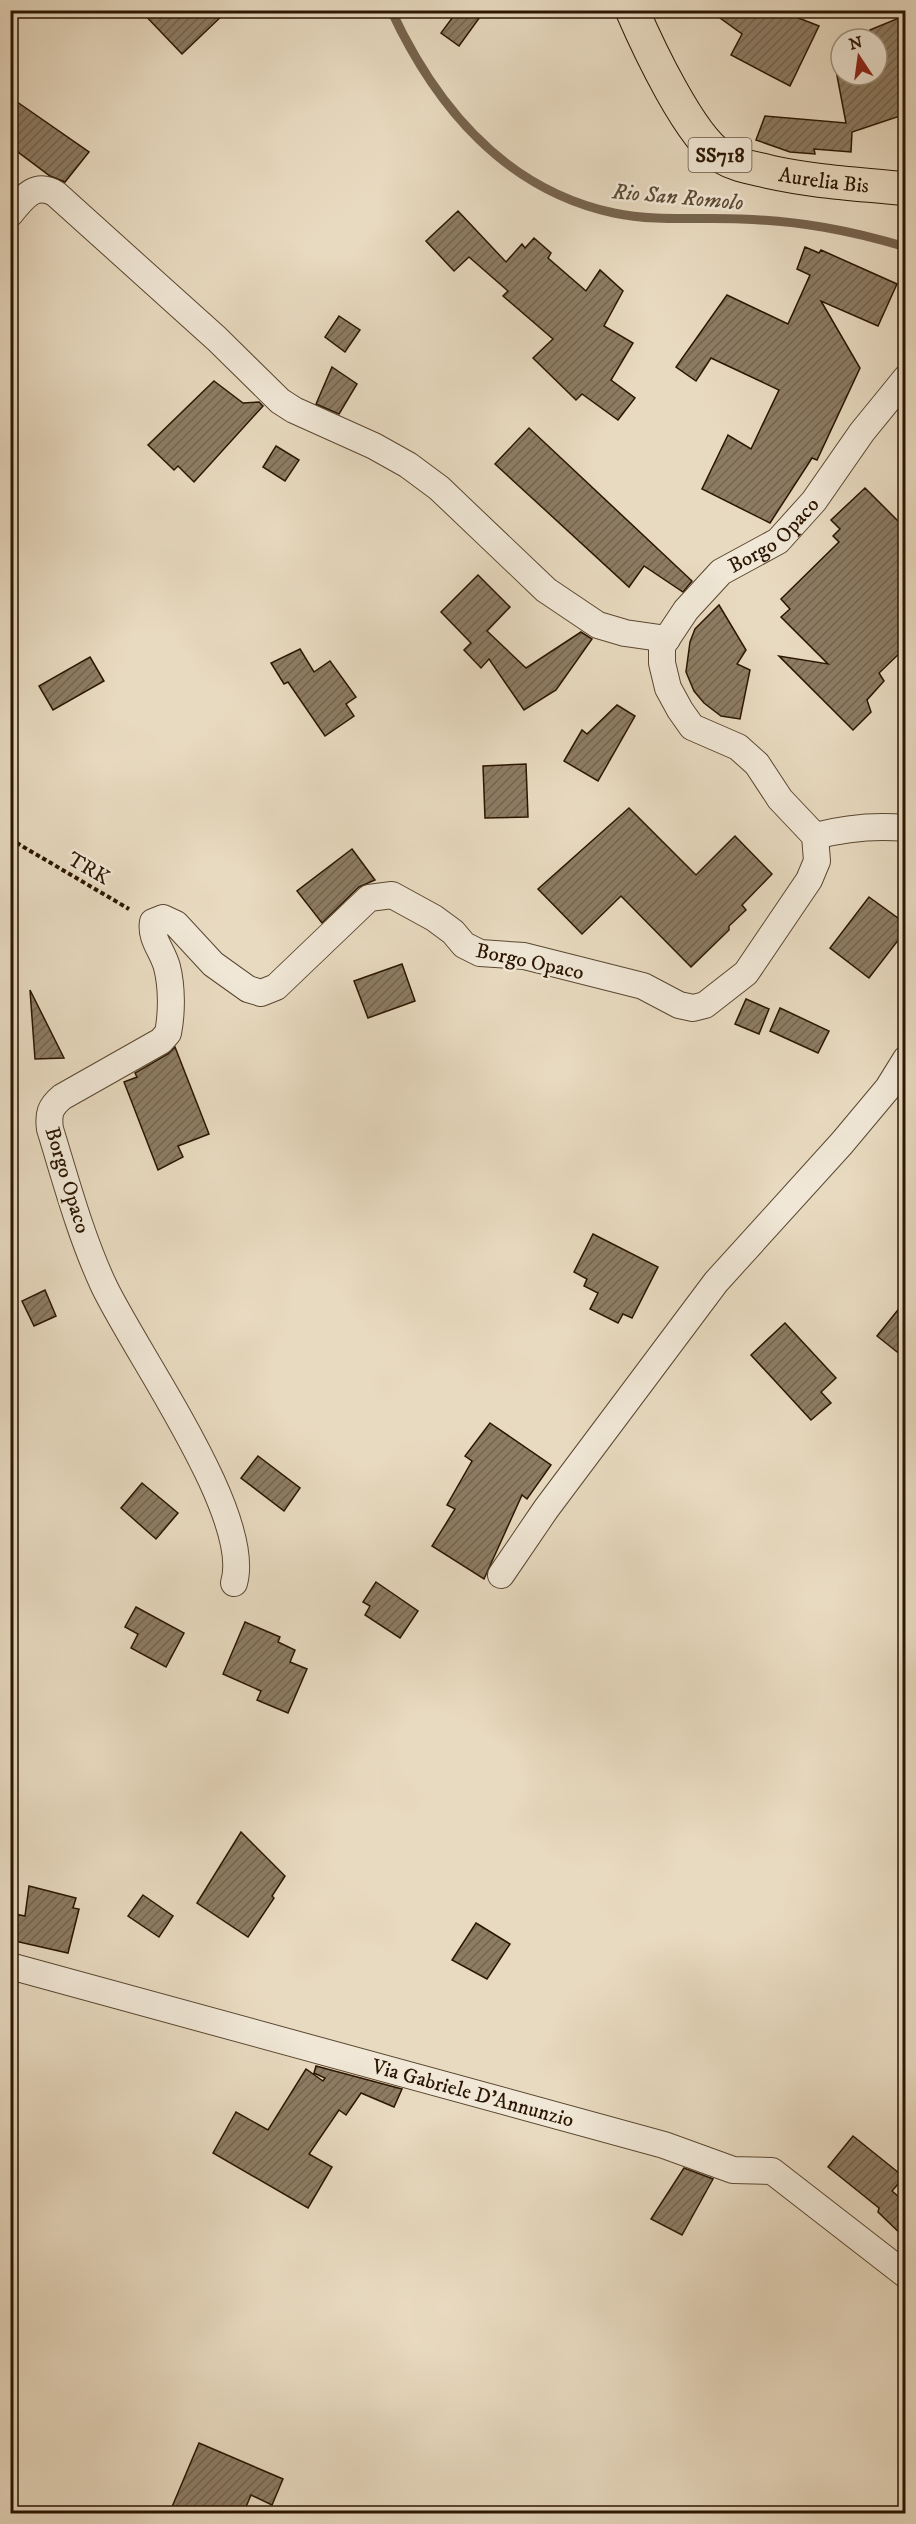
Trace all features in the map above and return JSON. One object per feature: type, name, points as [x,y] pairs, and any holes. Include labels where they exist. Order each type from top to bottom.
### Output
[{"type":"highway","name":"Aurelia Bis","points":[[632,10],[644,38],[692,125],[721,156],[738,165],[808,180],[899,191]]},
{"type":"street","points":[[10,214],[24,196],[36,189],[50,190],[218,339],[280,401],[408,465],[439,488],[546,590],[598,625],[625,633],[667,639]]},
{"type":"street","name":"Borgo Opaco","points":[[234,1583],[238,1572],[236,1550],[219,1496],[197,1448],[161,1389],[103,1284],[77,1215],[48,1116],[52,1106],[62,1097],[161,1041],[168,1033],[170,987],[167,967],[152,932],[153,922],[163,918],[176,924],[213,964],[248,989],[261,993],[276,987],[369,898],[392,895],[434,918],[464,945],[480,953],[524,956],[643,986],[679,1005],[693,1008],[705,1005],[746,973],[809,880],[817,861],[815,836],[780,799],[757,764],[738,747],[692,727],[668,688],[662,663],[662,646],[686,610],[721,572],[778,541],[814,501],[862,432],[906,378]]},
{"type":"street","points":[[815,836],[846,828],[884,826],[906,828]]},
{"type":"street","points":[[501,1575],[553,1499],[716,1282],[842,1143],[888,1088],[906,1059]]},
{"type":"street","name":"Via Gabriele D'Annunzio","points":[[10,1966],[664,2145],[733,2170],[772,2171],[906,2275]]},
{"type":"path","name":"TRK","points":[[10,839],[153,922]]},
{"type":"building","points":[[140,10],[228,10],[182,54]]},
{"type":"building","points":[[458,10],[485,10],[459,46],[441,33]]},
{"type":"building","points":[[709,10],[778,10],[819,26],[790,86],[731,55],[742,34]]},
{"type":"building","points":[[906,15],[906,114],[852,132],[851,152],[814,149],[815,154],[790,152],[756,140],[765,116],[846,123],[839,87],[889,87],[889,27],[877,27]]},
{"type":"building","points":[[10,97],[89,152],[65,182],[50,176],[10,146]]},
{"type":"building","points":[[458,211],[506,262],[522,244],[525,248],[534,238],[551,253],[548,258],[586,291],[600,270],[623,291],[604,326],[633,343],[611,380],[635,398],[618,420],[582,394],[576,400],[533,358],[553,339],[503,296],[508,291],[469,257],[454,271],[426,241]]},
{"type":"building","points":[[805,247],[819,253],[821,250],[897,284],[878,326],[821,301],[860,368],[817,460],[812,458],[770,523],[702,489],[728,435],[751,449],[779,390],[711,358],[696,381],[676,367],[727,295],[788,324],[810,275],[797,269]]},
{"type":"building","points":[[339,316],[360,330],[345,352],[325,337]]},
{"type":"building","points":[[332,367],[357,384],[339,414],[316,404]]},
{"type":"building","points":[[214,381],[243,403],[259,402],[263,406],[194,482],[178,466],[174,470],[148,445]]},
{"type":"building","points":[[529,428],[692,581],[683,592],[644,566],[629,587],[495,464]]},
{"type":"building","points":[[276,446],[299,460],[285,481],[263,467]]},
{"type":"building","points":[[865,488],[906,529],[906,647],[879,673],[884,681],[867,700],[871,712],[853,730],[779,656],[828,664],[781,617],[790,609],[781,599],[839,542],[833,536],[840,529],[831,520]]},
{"type":"building","points":[[478,575],[510,607],[487,631],[526,668],[581,632],[592,639],[556,690],[524,710],[489,659],[481,668],[464,650],[471,643],[441,612]]},
{"type":"building","points":[[719,605],[746,650],[737,664],[750,670],[740,719],[721,716],[704,703],[694,691],[686,672],[690,642],[695,629]]},
{"type":"building","points":[[300,649],[314,672],[330,661],[356,697],[346,704],[354,716],[325,736],[288,682],[284,684],[271,663]]},
{"type":"building","points":[[90,657],[104,681],[53,710],[39,686]]},
{"type":"building","points":[[617,705],[635,716],[598,781],[564,761],[582,730],[587,734]]},
{"type":"building","points":[[526,764],[528,817],[485,818],[483,766]]},
{"type":"building","points":[[629,808],[696,875],[735,836],[772,874],[742,905],[746,910],[729,926],[729,930],[691,967],[621,896],[582,934],[538,889]]},
{"type":"building","points":[[352,849],[375,880],[359,887],[322,923],[297,891]]},
{"type":"building","points":[[869,897],[906,924],[906,930],[869,978],[830,948]]},
{"type":"building","points":[[402,964],[415,1001],[368,1018],[354,981]]},
{"type":"building","points":[[30,990],[64,1058],[35,1059]]},
{"type":"building","points":[[746,999],[769,1009],[759,1034],[735,1024]]},
{"type":"building","points":[[780,1008],[829,1031],[818,1053],[770,1031]]},
{"type":"building","points":[[175,1047],[209,1134],[178,1146],[183,1157],[158,1170],[124,1082],[137,1077],[135,1073],[168,1054]]},
{"type":"building","points":[[593,1234],[658,1267],[632,1318],[623,1314],[618,1323],[590,1309],[598,1293],[584,1286],[587,1279],[574,1272]]},
{"type":"building","points":[[45,1290],[56,1316],[34,1326],[22,1301]]},
{"type":"building","points":[[906,1300],[906,1359],[877,1336]]},
{"type":"building","points":[[785,1323],[836,1378],[821,1392],[831,1403],[811,1420],[751,1355]]},
{"type":"building","points":[[490,1423],[551,1465],[527,1499],[522,1495],[484,1579],[432,1546],[455,1509],[447,1505],[472,1461],[465,1456]]},
{"type":"building","points":[[258,1456],[300,1488],[284,1511],[241,1478]]},
{"type":"building","points":[[142,1483],[178,1513],[156,1539],[121,1508]]},
{"type":"building","points":[[376,1582],[418,1611],[400,1638],[365,1615],[370,1606],[363,1602]]},
{"type":"building","points":[[136,1607],[184,1633],[166,1667],[131,1648],[138,1634],[125,1627]]},
{"type":"building","points":[[245,1622],[280,1637],[278,1642],[295,1650],[290,1662],[307,1669],[288,1713],[257,1700],[261,1691],[223,1674]]},
{"type":"building","points":[[241,1832],[285,1876],[272,1896],[274,1898],[248,1937],[197,1903]]},
{"type":"building","points":[[29,1886],[76,1898],[73,1908],[79,1909],[68,1953],[10,1940],[10,1913],[25,1916]]},
{"type":"building","points":[[143,1895],[173,1916],[159,1937],[128,1916]]},
{"type":"building","points":[[476,1923],[510,1944],[487,1979],[452,1960]]},
{"type":"building","points":[[316,2066],[402,2089],[394,2107],[361,2093],[346,2115],[339,2110],[309,2154],[332,2167],[308,2208],[213,2153],[236,2112],[268,2130],[306,2069],[323,2081],[325,2078],[314,2073]]},
{"type":"building","points":[[853,2136],[904,2177],[892,2191],[906,2203],[906,2239],[878,2212],[879,2208],[828,2167]]},
{"type":"building","points":[[684,2168],[713,2179],[682,2235],[651,2219]]},
{"type":"building","points":[[199,2443],[283,2479],[272,2505],[251,2495],[243,2514],[169,2514]]},
{"type":"waterway","name":"Rio San Romolo","points":[[391,10],[409,46],[430,79],[453,111],[479,139],[508,164],[540,185],[575,202],[630,216],[763,220],[804,224],[844,231],[906,247]]}]
